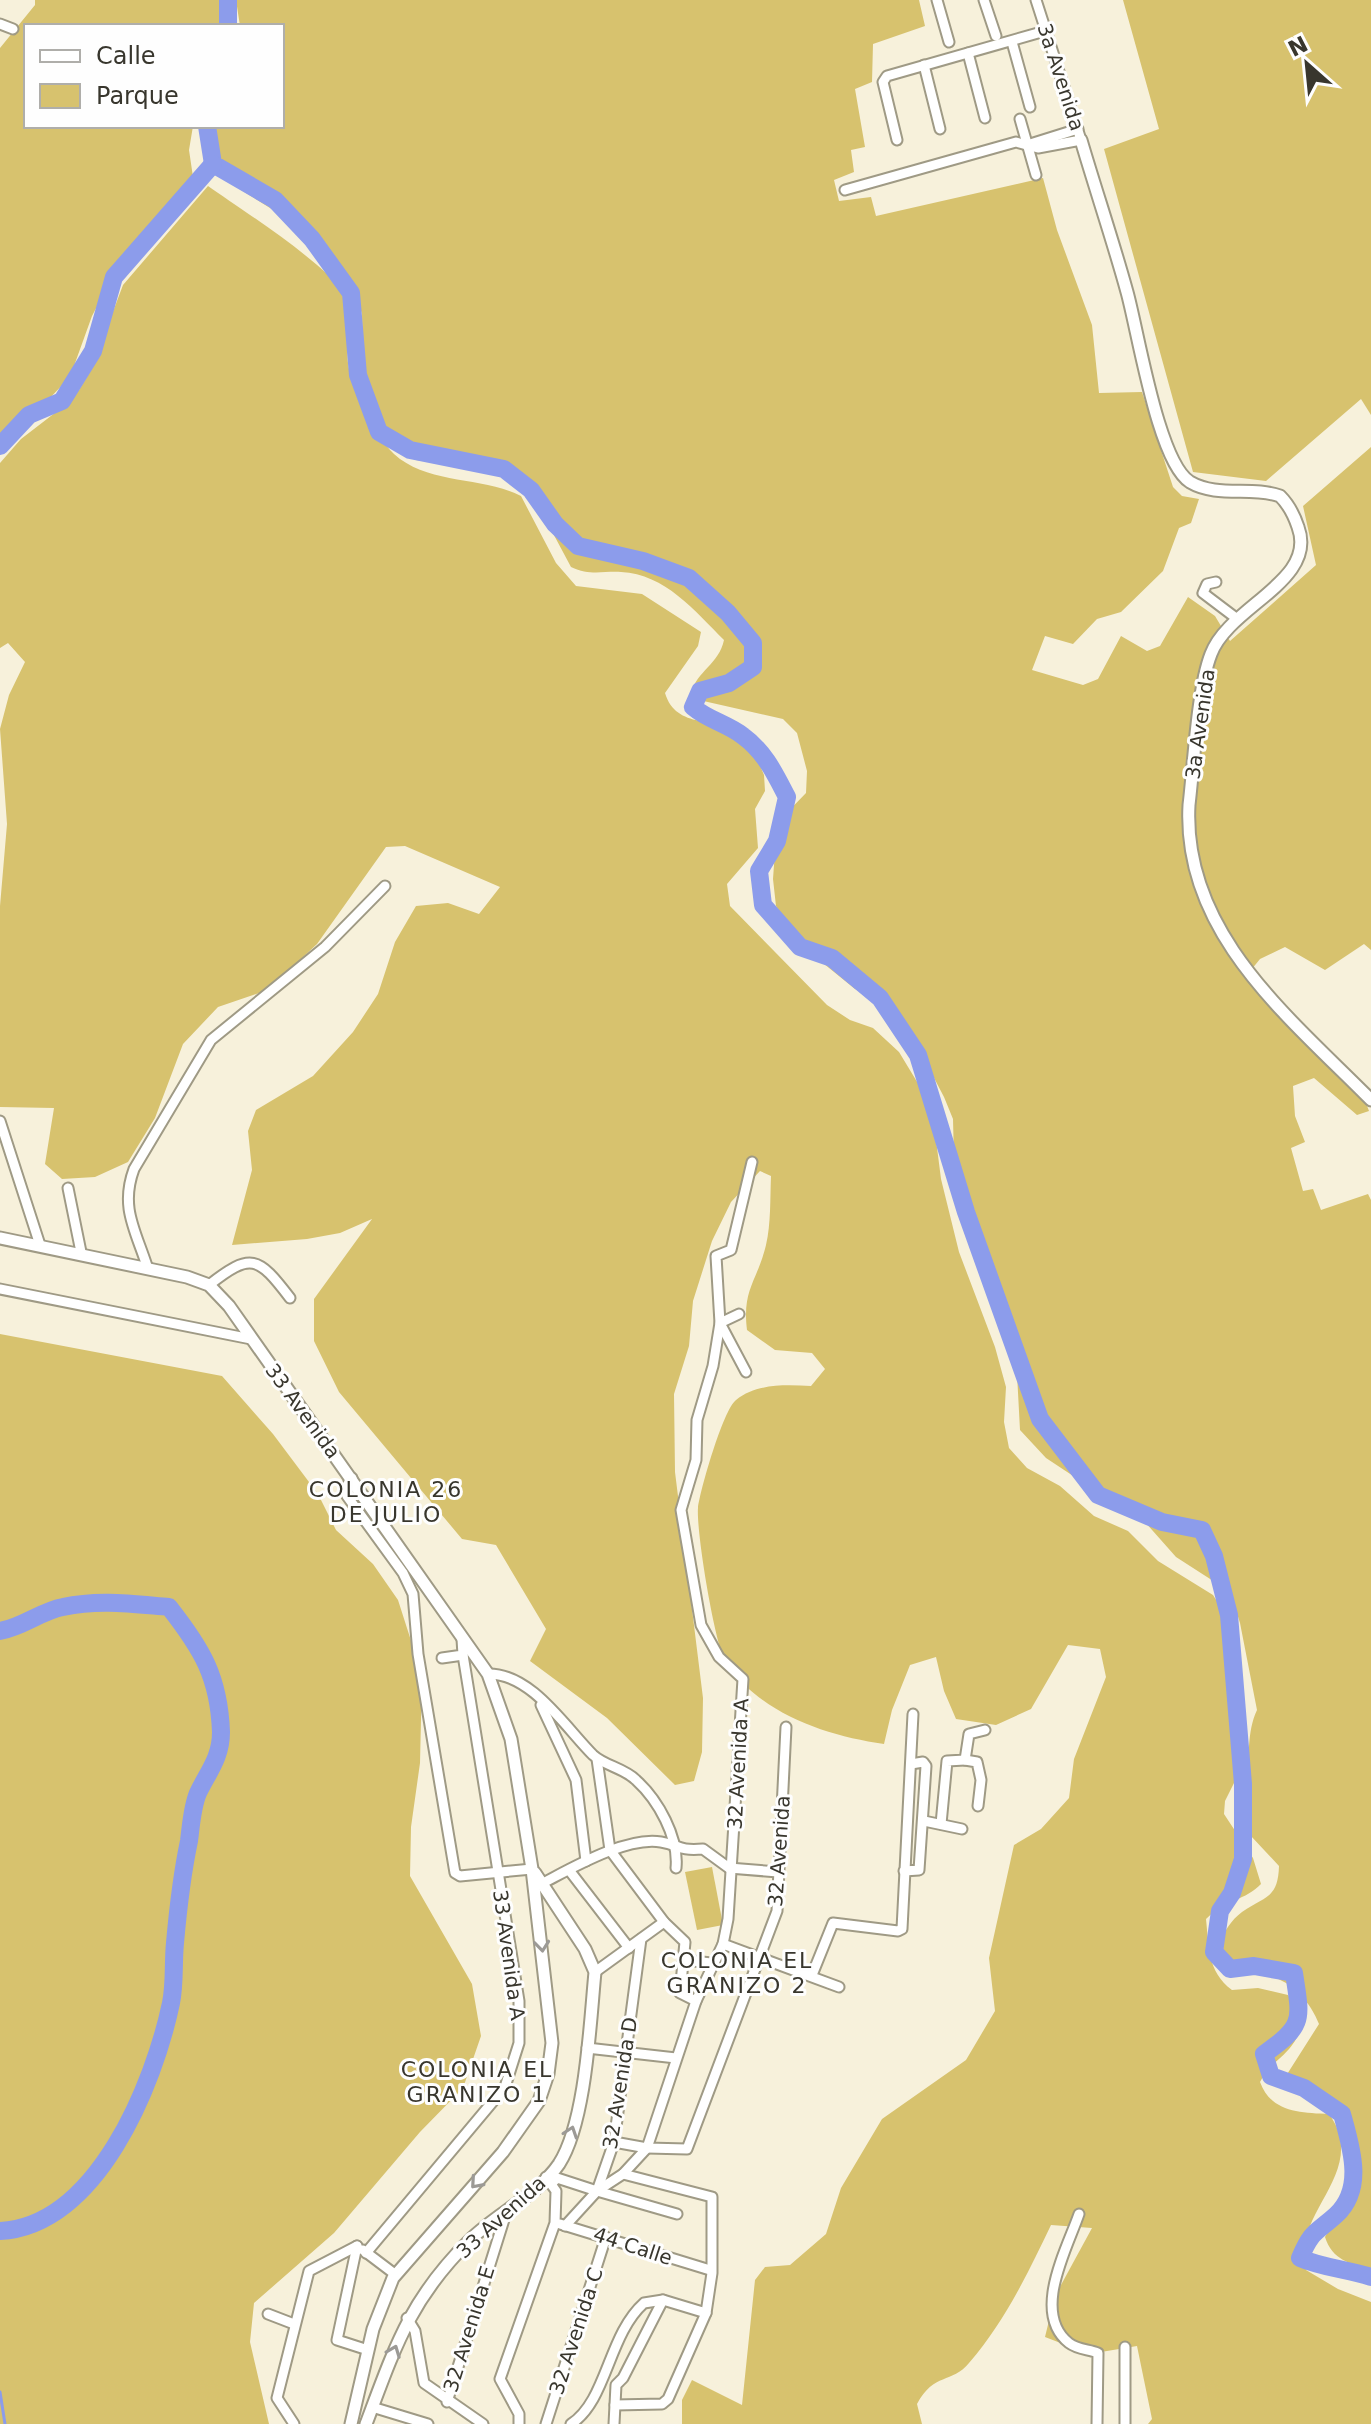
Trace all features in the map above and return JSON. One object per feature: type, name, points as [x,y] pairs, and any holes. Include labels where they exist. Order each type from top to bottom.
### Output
[{"type":"street","points":[[937,0],[949,42]]},
{"type":"street","points":[[984,0],[996,36]]},
{"type":"street","name":"3a Avenida","points":[[1036,0],[1127,292],[1158,419],[1178,467],[1185,477],[1200,486],[1280,496],[1288,504],[1300,531],[1302,553],[1296,567],[1236,618],[1218,639],[1206,670],[1189,805],[1190,848],[1218,925],[1235,958],[1371,1100]]},
{"type":"street","points":[[0,24],[13,29]]},
{"type":"street","points":[[897,140],[884,79],[1045,31]]},
{"type":"street","points":[[1012,42],[1030,107]]},
{"type":"street","points":[[968,53],[985,118]]},
{"type":"street","points":[[924,65],[940,129]]},
{"type":"street","points":[[1020,119],[1036,175]]},
{"type":"street","points":[[845,190],[1016,142],[1038,148],[1079,135]]},
{"type":"street","points":[[1216,582],[1207,584],[1203,593],[1236,618]]},
{"type":"street","points":[[147,1266],[129,1214],[127,1188],[134,1169],[211,1040],[325,947],[385,886]]},
{"type":"street","points":[[0,1121],[40,1245]]},
{"type":"street","name":"32 Avenida A","points":[[647,2148],[696,2001],[711,1963],[723,1944],[728,1919],[743,1679],[719,1657],[701,1625],[681,1510],[696,1460],[697,1420],[713,1366],[720,1323],[716,1256],[729,1251],[752,1162]]},
{"type":"street","points":[[68,1188],[81,1252]]},
{"type":"street","points":[[0,1238],[147,1266],[209,1285],[236,1264],[247,1263],[271,1273],[290,1298]]},
{"type":"street","points":[[731,1245],[744,1246]]},
{"type":"street","name":"33 Avenida","points":[[209,1285],[352,1478],[488,1674],[511,1739],[537,1901],[552,2043],[539,2101],[503,2152],[396,2275],[368,2350],[351,2424]]},
{"type":"street","points":[[0,1289],[251,1339]]},
{"type":"street","points":[[739,1314],[720,1323],[746,1372]]},
{"type":"street","points":[[352,1478],[346,1487],[347,1496],[403,1573],[413,1594],[418,1654],[455,1873],[460,1876],[532,1869]]},
{"type":"street","name":"33 Avenida A","points":[[366,2253],[505,2087],[519,2043],[519,2001],[462,1639]]},
{"type":"street","points":[[442,1658],[463,1655]]},
{"type":"street","points":[[488,1674],[509,1677],[538,1699],[597,1759],[636,1779],[660,1810],[676,1849],[676,1868]]},
{"type":"street","points":[[538,1699],[576,1780],[586,1861]]},
{"type":"street","points":[[812,1975],[833,1923],[901,1931],[913,1714]]},
{"type":"street","name":"32 Avenida","points":[[647,2148],[685,2151],[777,1911],[786,1727]]},
{"type":"street","points":[[965,1760],[969,1734],[985,1730]]},
{"type":"street","points":[[597,1759],[610,1850],[664,1922],[685,1942],[680,1993],[696,2001]]},
{"type":"street","points":[[941,1824],[946,1764],[950,1759],[977,1762],[981,1780],[978,1806]]},
{"type":"street","points":[[904,1871],[919,1870],[924,1821],[926,1766],[923,1762],[911,1764]]},
{"type":"street","points":[[924,1821],[962,1829]]},
{"type":"street","points":[[543,1883],[610,1850],[660,1841],[676,1849],[703,1849],[729,1868],[778,1872]]},
{"type":"street","name":"33 Avenida","points":[[366,2424],[407,2318],[421,2295],[471,2239],[549,2180],[575,2125],[595,1972],[585,1949],[532,1869]]},
{"type":"street","points":[[569,1870],[629,1948]]},
{"type":"street","points":[[537,1901],[550,1898]]},
{"type":"street","points":[[595,1972],[664,1922]]},
{"type":"street","name":"32 Avenida D","points":[[597,2191],[614,2142],[641,1939]]},
{"type":"street","points":[[723,1944],[839,1987]]},
{"type":"street","points":[[684,1960],[711,1963]]},
{"type":"street","points":[[587,2048],[676,2058]]},
{"type":"street","points":[[614,2142],[647,2148]]},
{"type":"street","points":[[519,2424],[519,2414],[500,2379],[560,2224],[597,2191],[623,2174],[647,2148]]},
{"type":"street","points":[[615,2405],[666,2402],[706,2313],[710,2270],[712,2197],[623,2174]]},
{"type":"street","points":[[560,2224],[556,2191],[549,2180],[557,2178],[677,2214]]},
{"type":"street","name":"32 Avenida E","points":[[447,2402],[507,2209]]},
{"type":"street","points":[[1079,2214],[1052,2299],[1054,2318],[1065,2339],[1072,2346],[1098,2353],[1097,2424]]},
{"type":"street","name":"44 Calle","points":[[560,2224],[710,2270]]},
{"type":"street","name":"32 Avenida C","points":[[546,2424],[606,2237]]},
{"type":"street","points":[[357,2246],[396,2275]]},
{"type":"street","points":[[298,2423],[277,2398],[309,2271],[357,2246]]},
{"type":"street","points":[[357,2246],[337,2340],[368,2350]]},
{"type":"street","points":[[571,2424],[588,2409],[620,2332],[644,2303],[663,2300],[706,2313]]},
{"type":"street","points":[[617,2382],[623,2378],[663,2300]]},
{"type":"street","points":[[268,2314],[294,2324]]},
{"type":"street","points":[[407,2318],[415,2331],[424,2383],[447,2402],[483,2424]]},
{"type":"street","points":[[1125,2347],[1125,2424]]},
{"type":"street","points":[[601,2377],[617,2382]]},
{"type":"street","points":[[614,2424],[617,2382]]},
{"type":"street","points":[[372,2407],[428,2424]]},
{"type":"green space","points":[[35,0],[224,0],[222,24],[24,24],[24,128],[193,128],[189,150],[193,177],[123,256],[92,316],[70,377],[0,450],[0,48],[35,5]]},
{"type":"green space","points":[[236,0],[919,0],[925,26],[873,44],[872,82],[855,89],[865,147],[851,150],[854,172],[834,180],[839,201],[871,197],[876,216],[1043,178],[1057,230],[1092,325],[1099,393],[1142,392],[1173,487],[1182,496],[1199,499],[1191,523],[1179,528],[1163,571],[1121,612],[1097,619],[1073,644],[1045,636],[1032,670],[1083,685],[1098,679],[1121,636],[1147,651],[1160,646],[1188,597],[1215,616],[1230,641],[1316,565],[1303,506],[1371,447],[1371,950],[1364,944],[1325,970],[1285,947],[1260,959],[1247,975],[1364,1098],[1369,1111],[1357,1115],[1314,1078],[1293,1086],[1295,1116],[1305,1142],[1291,1148],[1303,1191],[1313,1189],[1321,1210],[1368,1194],[1371,1200],[1371,2270],[1337,2256],[1325,2237],[1348,2189],[1352,2171],[1351,2137],[1344,2121],[1332,2107],[1284,2079],[1319,2024],[1306,2001],[1285,1983],[1225,1966],[1219,1943],[1238,1915],[1273,1891],[1279,1866],[1236,1820],[1235,1807],[1245,1784],[1250,1734],[1257,1710],[1235,1607],[1221,1586],[1176,1557],[1137,1513],[1120,1507],[1046,1458],[1020,1430],[1017,1374],[1002,1300],[963,1197],[954,1159],[953,1119],[944,1097],[909,1030],[887,1005],[855,989],[797,942],[776,906],[773,879],[777,823],[806,793],[807,771],[797,733],[783,719],[699,700],[691,693],[698,679],[718,655],[724,640],[690,606],[652,579],[637,574],[590,572],[571,567],[532,494],[521,484],[485,469],[416,460],[400,453],[367,393],[363,376],[362,314],[352,283],[302,228],[222,178],[212,161],[209,128],[284,128],[284,24],[240,24]]},
{"type":"green space","points":[[1123,0],[1371,0],[1371,415],[1361,399],[1266,481],[1193,472],[1104,149],[1159,129]]},
{"type":"green space","points":[[208,186],[303,253],[346,296],[351,312],[350,374],[372,424],[394,454],[423,471],[489,485],[521,496],[556,563],[576,586],[642,594],[701,632],[698,646],[665,693],[670,705],[688,718],[746,732],[764,775],[765,791],[755,809],[758,848],[727,884],[730,906],[827,1005],[850,1020],[873,1028],[899,1052],[925,1095],[934,1124],[941,1179],[959,1252],[995,1347],[1006,1387],[1004,1422],[1009,1448],[1027,1468],[1060,1486],[1094,1516],[1128,1531],[1158,1561],[1213,1595],[1223,1611],[1230,1629],[1243,1719],[1239,1773],[1225,1801],[1224,1814],[1253,1858],[1261,1884],[1206,1919],[1209,1949],[1218,1975],[1232,1990],[1258,1988],[1288,1995],[1304,2020],[1294,2042],[1260,2082],[1271,2100],[1287,2109],[1329,2114],[1339,2135],[1341,2155],[1336,2174],[1308,2230],[1304,2250],[1306,2270],[1338,2289],[1371,2302],[1371,2424],[1148,2424],[1152,2419],[1137,2346],[1089,2354],[1045,2337],[1055,2296],[1092,2228],[1051,2225],[1014,2297],[982,2347],[963,2369],[936,2383],[923,2394],[917,2404],[922,2424],[682,2424],[682,2400],[692,2380],[742,2405],[755,2280],[765,2267],[790,2265],[826,2234],[841,2188],[882,2119],[966,2060],[995,2011],[989,1958],[1014,1845],[1041,1829],[1069,1798],[1074,1759],[1106,1677],[1100,1649],[1068,1645],[1031,1709],[996,1725],[956,1719],[944,1691],[936,1657],[910,1665],[892,1710],[884,1744],[840,1735],[796,1720],[757,1696],[726,1663],[712,1613],[698,1521],[698,1508],[713,1451],[731,1407],[744,1394],[762,1388],[811,1386],[825,1369],[812,1353],[775,1350],[747,1330],[748,1295],[766,1245],[770,1220],[771,1176],[760,1171],[731,1202],[712,1241],[693,1301],[689,1346],[674,1394],[675,1472],[703,1698],[702,1752],[694,1781],[675,1785],[607,1718],[530,1661],[546,1629],[496,1545],[462,1539],[339,1392],[314,1341],[314,1299],[372,1219],[340,1233],[232,1245],[252,1170],[248,1131],[256,1110],[313,1076],[353,1032],[378,994],[395,942],[416,906],[448,903],[479,914],[500,887],[405,846],[386,847],[317,944],[268,990],[218,1007],[183,1044],[155,1118],[128,1162],[95,1177],[62,1179],[45,1164],[54,1108],[0,1107],[0,906],[7,824],[0,729],[9,695],[25,662],[8,643],[0,648],[0,463],[21,439],[79,390],[91,370],[123,285]]},
{"type":"green space","points":[[0,1334],[222,1376],[273,1434],[318,1494],[336,1530],[373,1564],[398,1600],[422,1675],[420,1763],[411,1827],[410,1876],[472,1984],[481,2036],[463,2088],[420,2132],[334,2233],[254,2303],[250,2342],[269,2424],[0,2424]]},
{"type":"green space","points":[[712,1867],[723,1925],[697,1930],[685,1872]]},
{"type":"waterway","points":[[228,0],[228,24]]},
{"type":"waterway","points":[[207,128],[213,164],[275,200],[312,239],[351,293],[358,375],[379,432],[410,450],[504,469],[531,490],[555,524],[578,546],[643,561],[689,578],[728,613],[753,643],[753,667],[729,683],[700,691],[693,707],[751,742],[769,764],[787,797],[777,841],[759,871],[763,905],[800,947],[832,958],[880,998],[918,1055],[966,1212],[1040,1419],[1098,1495],[1162,1522],[1202,1530],[1214,1556],[1229,1615],[1243,1784],[1243,1859],[1232,1893],[1220,1911],[1214,1952],[1230,1969],[1254,1966],[1294,1973],[1297,2020],[1287,2036],[1264,2054],[1271,2076],[1304,2088],[1342,2114],[1353,2167],[1353,2180],[1345,2204],[1311,2237],[1300,2258],[1371,2277]]},
{"type":"waterway","points":[[0,446],[29,415],[62,401],[93,351],[114,277],[213,164]]},
{"type":"waterway","points":[[0,1631],[55,1609],[90,1603],[169,1607],[207,1665],[217,1695],[221,1732],[216,1757],[193,1810],[179,1904],[171,2003],[151,2072],[135,2109],[116,2146],[92,2178],[65,2205],[34,2223],[0,2231]]},
{"type":"waterway","points":[[0,2392],[5,2424]]},
{"type":"district","name":"COLONIA 26 DE JULIO","points":[[386,1502]]},
{"type":"district","name":"COLONIA EL GRANIZO 2","points":[[737,1972]]},
{"type":"district","name":"COLONIA EL GRANIZO 1","points":[[477,2082]]}]
